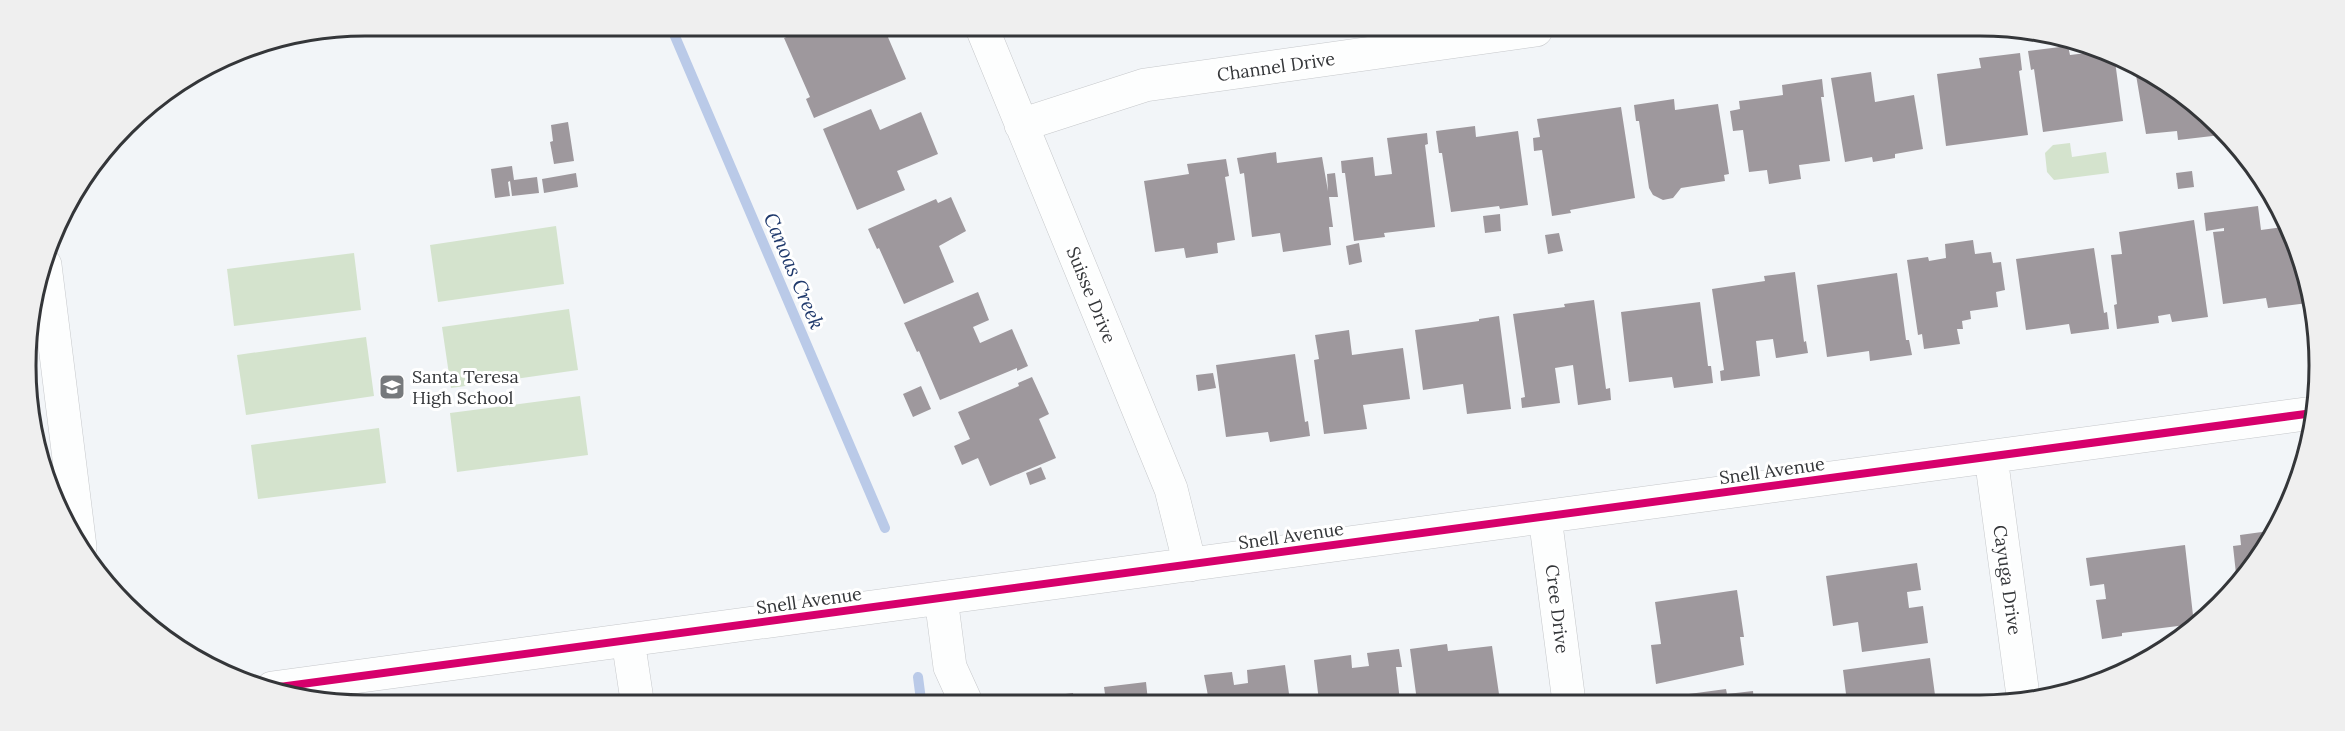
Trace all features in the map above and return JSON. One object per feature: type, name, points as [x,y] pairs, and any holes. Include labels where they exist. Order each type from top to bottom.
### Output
[{"type":"street","name":"Suisse Drive","points":[[985,36],[1171,489],[1190,565]]},
{"type":"street","name":"Channel Drive","points":[[1021,125],[1145,85],[1493,36]]},
{"type":"street","points":[[47,280],[77,525]]},
{"type":"street","name":"Snell Avenue","points":[[288,686],[2305,414]]},
{"type":"street","name":"Cayuga Drive","points":[[1991,457],[2023,692]]},
{"type":"street","name":"Cree Drive","points":[[1545,517],[1568,695]]},
{"type":"street","points":[[941,598],[950,667],[963,695]]},
{"type":"street","points":[[628,640],[636,695]]},
{"type":"green space","points":[[2070,143],[2072,157],[2106,152],[2109,173],[2054,180],[2047,172],[2045,153],[2053,145]]},
{"type":"green space","points":[[556,226],[564,284],[438,302],[430,245]]},
{"type":"green space","points":[[354,253],[361,310],[234,326],[227,269]]},
{"type":"green space","points":[[569,309],[578,370],[451,388],[442,327]]},
{"type":"green space","points":[[366,337],[374,396],[246,415],[237,355]]},
{"type":"green space","points":[[580,396],[588,455],[457,472],[450,413]]},
{"type":"green space","points":[[379,428],[386,483],[258,499],[251,445]]},
{"type":"building","points":[[789,36],[887,36],[906,79],[814,118],[806,99],[810,97],[784,38]]},
{"type":"building","points":[[2063,47],[2068,48],[2070,55],[2085,53],[2116,66],[2123,121],[2043,132],[2034,69],[2031,70],[2028,51]]},
{"type":"building","points":[[2020,53],[2022,70],[2019,71],[2028,135],[1946,146],[1937,74],[1981,68],[1979,58]]},
{"type":"building","points":[[1871,72],[1875,102],[1914,95],[1923,149],[1895,154],[1895,158],[1873,162],[1872,157],[1845,162],[1831,78]]},
{"type":"building","points":[[2136,76],[2180,104],[2215,136],[2178,140],[2177,131],[2146,134]]},
{"type":"building","points":[[1822,79],[1824,97],[1821,97],[1830,161],[1799,165],[1801,179],[1769,184],[1767,170],[1749,172],[1743,130],[1733,131],[1730,111],[1740,109],[1739,101],[1783,95],[1782,85]]},
{"type":"building","points":[[1674,99],[1675,110],[1718,104],[1729,174],[1724,175],[1725,181],[1681,188],[1673,198],[1663,200],[1653,195],[1649,188],[1639,121],[1636,121],[1634,105]]},
{"type":"building","points":[[1621,107],[1635,198],[1570,210],[1571,213],[1552,216],[1542,150],[1534,151],[1533,138],[1540,137],[1537,119]]},
{"type":"building","points":[[871,109],[880,130],[921,112],[938,154],[897,171],[905,190],[857,210],[823,129]]},
{"type":"building","points":[[568,122],[574,161],[554,164],[550,142],[553,141],[551,125]]},
{"type":"building","points":[[1475,126],[1476,137],[1518,131],[1528,205],[1451,212],[1442,153],[1439,153],[1436,131]]},
{"type":"building","points":[[1427,133],[1428,144],[1425,145],[1435,227],[1384,233],[1385,237],[1354,241],[1345,173],[1342,173],[1341,161],[1373,157],[1375,176],[1392,174],[1387,138]]},
{"type":"building","points":[[1276,152],[1277,163],[1322,157],[1328,191],[1327,174],[1335,173],[1338,197],[1329,197],[1333,227],[1329,227],[1331,245],[1283,252],[1280,233],[1252,237],[1244,173],[1240,174],[1237,158]]},
{"type":"building","points":[[1226,159],[1229,176],[1225,177],[1235,240],[1217,243],[1218,253],[1186,258],[1184,248],[1155,252],[1144,181],[1189,174],[1187,164]]},
{"type":"building","points":[[512,166],[514,180],[537,177],[539,193],[512,196],[510,181],[508,182],[510,196],[495,198],[491,169]]},
{"type":"building","points":[[2192,171],[2194,187],[2178,189],[2176,173]]},
{"type":"building","points":[[576,173],[578,187],[544,193],[542,179]]},
{"type":"building","points":[[951,197],[966,231],[939,246],[954,282],[904,304],[868,229],[936,199],[938,203]]},
{"type":"building","points":[[2258,206],[2261,230],[2279,228],[2284,239],[2303,304],[2268,308],[2266,298],[2223,304],[2213,232],[2224,231],[2224,228],[2206,231],[2204,213]]},
{"type":"building","points":[[1500,214],[1501,231],[1485,233],[1483,216]]},
{"type":"building","points":[[2194,220],[2208,317],[2172,322],[2170,314],[2158,316],[2159,323],[2117,329],[2114,305],[2117,304],[2111,255],[2122,254],[2119,232]]},
{"type":"building","points":[[1559,233],[1563,251],[1548,254],[1545,235]]},
{"type":"building","points":[[1973,240],[1975,254],[1991,252],[1993,263],[2001,262],[2005,290],[1996,292],[1998,307],[1970,311],[1971,319],[1962,321],[1963,329],[1957,329],[1960,344],[1924,349],[1922,334],[1918,335],[1907,260],[1928,257],[1929,261],[1946,258],[1945,244]]},
{"type":"building","points":[[1359,243],[1362,262],[1349,265],[1346,246]]},
{"type":"building","points":[[2094,248],[2104,313],[2107,312],[2109,329],[2071,334],[2069,324],[2026,330],[2016,259]]},
{"type":"building","points":[[1795,272],[1804,342],[1806,341],[1808,353],[1776,358],[1773,339],[1756,341],[1760,376],[1721,381],[1720,371],[1724,370],[1712,289],[1765,281],[1764,276]]},
{"type":"building","points":[[1897,273],[1906,340],[1909,340],[1912,355],[1870,361],[1869,351],[1827,357],[1817,285]]},
{"type":"building","points":[[978,292],[989,320],[973,327],[980,343],[1012,329],[1028,366],[1017,371],[1017,368],[940,400],[904,323]]},
{"type":"building","points":[[1594,300],[1606,389],[1610,388],[1611,400],[1578,405],[1573,365],[1555,368],[1560,403],[1522,408],[1521,398],[1525,397],[1513,314],[1565,307],[1564,304]]},
{"type":"building","points":[[1700,302],[1708,366],[1711,366],[1713,383],[1674,388],[1672,377],[1629,382],[1621,312]]},
{"type":"building","points":[[1499,316],[1511,409],[1467,414],[1463,384],[1423,390],[1415,330]]},
{"type":"building","points":[[1349,330],[1352,355],[1403,348],[1410,399],[1363,405],[1367,429],[1324,434],[1314,360],[1319,359],[1315,335]]},
{"type":"building","points":[[1295,354],[1305,422],[1308,421],[1310,436],[1270,442],[1268,432],[1226,437],[1216,365]]},
{"type":"building","points":[[1213,373],[1216,388],[1198,391],[1196,375]]},
{"type":"building","points":[[1032,377],[1049,414],[1039,419],[1056,458],[990,486],[978,458],[962,465],[954,446],[970,439],[958,412],[1019,386],[1018,383]]},
{"type":"building","points":[[921,386],[931,409],[913,417],[903,394]]},
{"type":"building","points":[[1041,467],[1046,479],[1030,485],[1026,473]]},
{"type":"building","points":[[2264,532],[2236,572],[2233,546],[2241,545],[2240,535]]},
{"type":"building","points":[[2185,545],[2193,616],[2182,626],[2122,633],[2122,636],[2102,639],[2096,600],[2106,599],[2104,584],[2090,586],[2086,558]]},
{"type":"building","points":[[1917,563],[1921,590],[1907,592],[1909,608],[1923,606],[1928,643],[1862,652],[1858,622],[1833,626],[1826,576]]},
{"type":"building","points":[[1737,590],[1744,637],[1740,637],[1744,665],[1656,684],[1651,645],[1661,644],[1655,602]]},
{"type":"building","points":[[1447,644],[1448,651],[1492,646],[1499,695],[1416,695],[1410,649]]},
{"type":"building","points":[[1399,649],[1402,667],[1396,667],[1399,695],[1318,695],[1314,660],[1351,655],[1352,668],[1369,666],[1367,653]]},
{"type":"building","points":[[1930,658],[1935,695],[1846,695],[1843,670]]},
{"type":"building","points":[[1285,665],[1289,695],[1208,695],[1204,675],[1232,672],[1234,685],[1248,683],[1247,670]]},
{"type":"building","points":[[1146,682],[1147,695],[1105,695],[1104,687]]},
{"type":"building","points":[[1726,689],[1727,694],[1753,691],[1753,695],[1681,695]]},
{"type":"waterway","name":"Canoas Creek","points":[[675,36],[885,528]]},
{"type":"waterway","name":"Canoas Creek","points":[[918,677],[920,695]]},
{"type":"cycle path","points":[[288,686],[2305,414]]},
{"type":"place","name":"Santa Teresa High School","points":[[392,387]]}]
